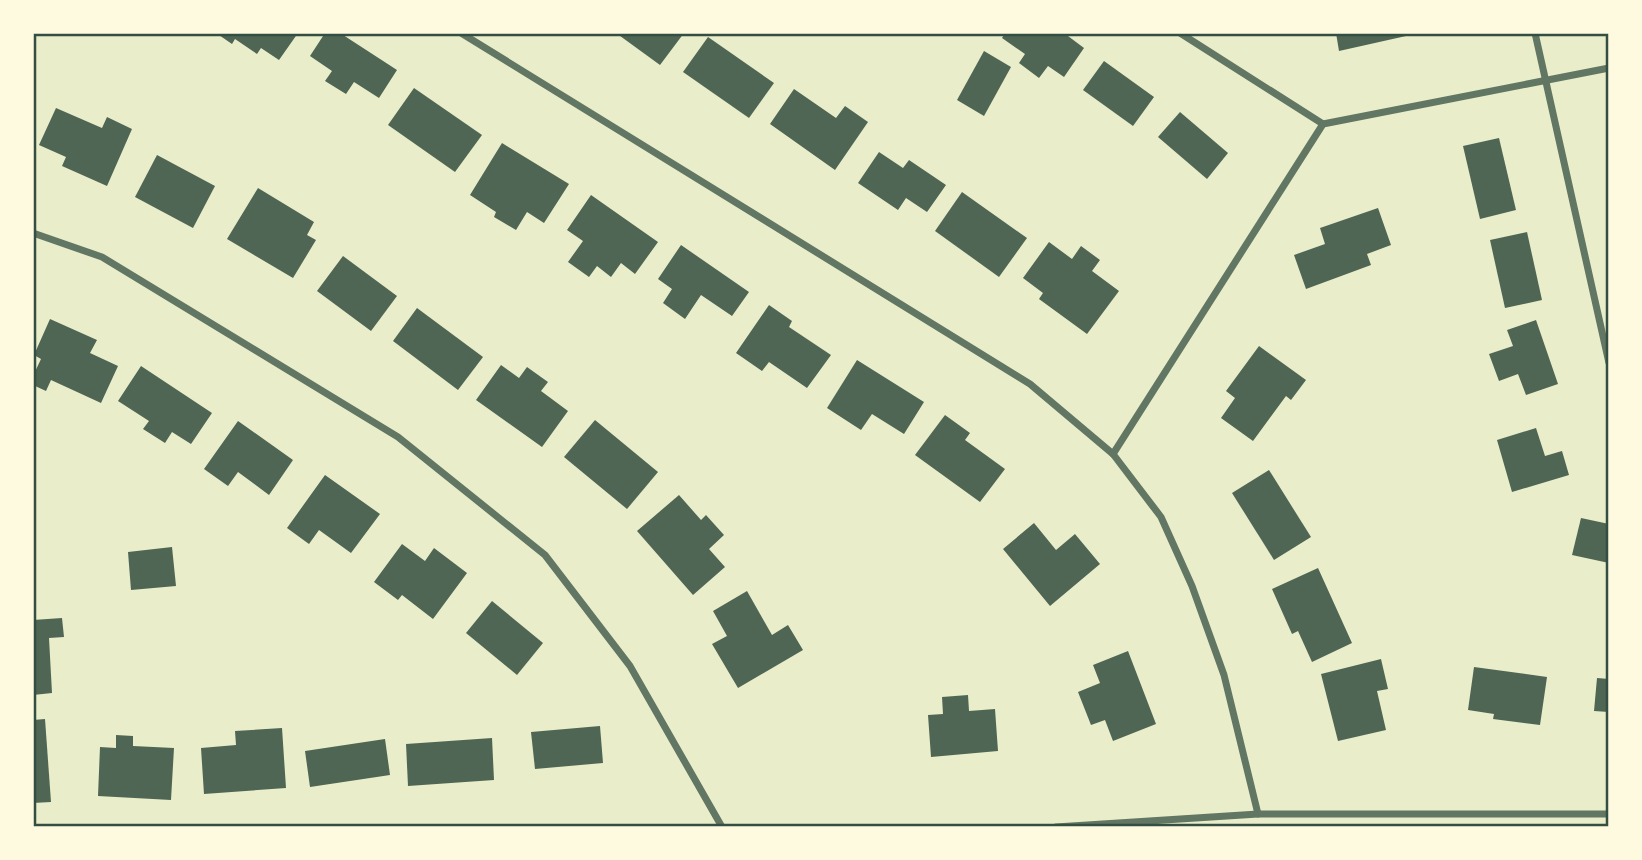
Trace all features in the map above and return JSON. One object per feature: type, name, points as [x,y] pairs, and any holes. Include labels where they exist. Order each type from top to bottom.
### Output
[{"type":"street","points":[[461,33],[1030,384],[1113,454],[1161,517],[1192,586],[1224,675],[1258,814]]},
{"type":"street","points":[[1180,33],[1323,124],[1609,68]]},
{"type":"street","points":[[1535,33],[1609,363]]},
{"type":"street","points":[[1113,454],[1323,124]]},
{"type":"street","points":[[33,233],[102,257],[398,436],[545,555],[630,666],[722,827]]},
{"type":"street","points":[[1056,827],[1258,814],[1609,814]]},
{"type":"building","points":[[216,33],[298,33],[279,60],[261,48],[257,54],[235,39],[232,44]]},
{"type":"building","points":[[325,33],[340,33],[397,70],[379,98],[354,82],[346,94],[325,81],[332,71],[310,56]]},
{"type":"building","points":[[616,33],[684,33],[660,65]]},
{"type":"building","points":[[1005,33],[1064,33],[1084,48],[1064,77],[1048,66],[1039,78],[1019,63],[1025,54],[1002,38]]},
{"type":"building","points":[[1336,33],[1415,33],[1415,34],[1339,51]]},
{"type":"building","points":[[708,37],[774,83],[749,118],[683,72]]},
{"type":"building","points":[[984,51],[1011,67],[984,116],[957,100]]},
{"type":"building","points":[[1104,61],[1154,97],[1133,126],[1083,90]]},
{"type":"building","points":[[414,88],[482,135],[455,172],[388,125]]},
{"type":"building","points":[[794,89],[836,118],[845,106],[868,122],[835,170],[770,124]]},
{"type":"building","points":[[56,108],[102,128],[107,117],[132,129],[107,186],[62,166],[66,157],[39,145]]},
{"type":"building","points":[[1180,112],[1228,153],[1207,179],[1158,137]]},
{"type":"building","points":[[1499,138],[1516,210],[1480,219],[1463,146]]},
{"type":"building","points":[[502,143],[569,184],[544,223],[527,212],[516,230],[494,217],[496,212],[470,195]]},
{"type":"building","points":[[879,152],[903,168],[909,160],[946,185],[927,212],[906,198],[898,210],[858,183]]},
{"type":"building","points":[[157,155],[215,186],[193,228],[135,197]]},
{"type":"building","points":[[258,188],[314,222],[307,235],[316,240],[293,278],[227,239]]},
{"type":"building","points":[[962,192],[1027,238],[999,277],[935,231]]},
{"type":"building","points":[[591,195],[658,242],[635,274],[621,263],[611,277],[597,266],[589,277],[568,262],[583,241],[567,230]]},
{"type":"building","points":[[1378,208],[1391,245],[1367,254],[1371,265],[1306,289],[1294,255],[1325,244],[1320,228]]},
{"type":"building","points":[[1527,232],[1542,300],[1505,308],[1490,240]]},
{"type":"building","points":[[1049,242],[1072,259],[1081,246],[1100,260],[1092,271],[1119,291],[1087,334],[1039,299],[1043,293],[1023,278]]},
{"type":"building","points":[[681,245],[749,292],[732,316],[701,295],[685,319],[663,303],[672,289],[658,279]]},
{"type":"building","points":[[343,256],[397,296],[371,331],[317,291]]},
{"type":"building","points":[[769,305],[792,321],[789,327],[831,355],[807,388],[769,362],[762,371],[736,353]]},
{"type":"building","points":[[417,308],[483,357],[458,390],[393,341]]},
{"type":"building","points":[[50,319],[97,340],[90,353],[118,366],[101,403],[51,380],[46,391],[33,385],[33,376],[41,359],[34,355]]},
{"type":"building","points":[[1536,320],[1558,384],[1526,395],[1518,374],[1499,381],[1489,354],[1513,346],[1507,330]]},
{"type":"building","points":[[1259,346],[1306,380],[1291,400],[1286,396],[1253,441],[1221,418],[1235,398],[1226,391]]},
{"type":"building","points":[[857,360],[924,402],[904,434],[872,414],[861,430],[827,408]]},
{"type":"building","points":[[501,365],[519,378],[527,367],[548,382],[541,391],[568,411],[542,447],[476,400]]},
{"type":"building","points":[[141,366],[212,413],[191,444],[172,432],[165,443],[143,429],[149,421],[118,401]]},
{"type":"building","points":[[945,415],[970,433],[965,440],[1005,469],[980,502],[915,455]]},
{"type":"building","points":[[595,420],[658,472],[627,509],[564,457]]},
{"type":"building","points":[[238,421],[293,460],[269,495],[238,472],[228,486],[204,469]]},
{"type":"building","points":[[1536,428],[1545,456],[1562,451],[1569,475],[1512,492],[1497,440]]},
{"type":"building","points":[[1269,470],[1311,537],[1274,560],[1232,493]]},
{"type":"building","points":[[325,475],[380,514],[351,553],[319,530],[309,544],[287,528]]},
{"type":"building","points":[[679,495],[701,520],[706,515],[724,535],[709,549],[725,567],[693,595],[637,531]]},
{"type":"building","points":[[1581,518],[1609,524],[1609,563],[1572,555]]},
{"type":"building","points":[[1034,523],[1056,550],[1075,534],[1100,564],[1050,606],[1003,549]]},
{"type":"building","points":[[402,544],[425,561],[434,548],[467,573],[433,619],[402,595],[398,600],[374,582]]},
{"type":"building","points":[[172,547],[176,586],[131,590],[128,552]]},
{"type":"building","points":[[1318,568],[1352,643],[1312,662],[1298,631],[1292,634],[1272,589]]},
{"type":"building","points":[[747,591],[772,635],[788,625],[803,650],[738,688],[712,644],[727,636],[713,611]]},
{"type":"building","points":[[492,601],[543,643],[517,675],[466,633]]},
{"type":"building","points":[[62,618],[64,637],[49,638],[52,693],[33,695],[33,620]]},
{"type":"building","points":[[1128,651],[1156,724],[1113,741],[1105,720],[1091,725],[1078,692],[1100,683],[1093,665]]},
{"type":"building","points":[[1381,659],[1388,689],[1377,691],[1386,730],[1338,741],[1321,674]]},
{"type":"building","points":[[1474,667],[1547,677],[1540,725],[1493,719],[1494,714],[1468,710]]},
{"type":"building","points":[[1597,678],[1609,679],[1609,712],[1594,711]]},
{"type":"building","points":[[968,695],[969,711],[995,709],[998,751],[931,757],[928,715],[943,714],[942,697]]},
{"type":"building","points":[[45,719],[51,802],[33,803],[33,720]]},
{"type":"building","points":[[600,726],[603,763],[535,769],[531,732]]},
{"type":"building","points":[[282,728],[286,788],[204,794],[201,748],[236,745],[235,731]]},
{"type":"building","points":[[116,735],[133,736],[133,746],[174,748],[171,800],[98,796],[100,747],[116,748]]},
{"type":"building","points":[[492,738],[494,780],[408,786],[406,744]]},
{"type":"building","points":[[385,739],[390,775],[310,787],[305,751]]}]
